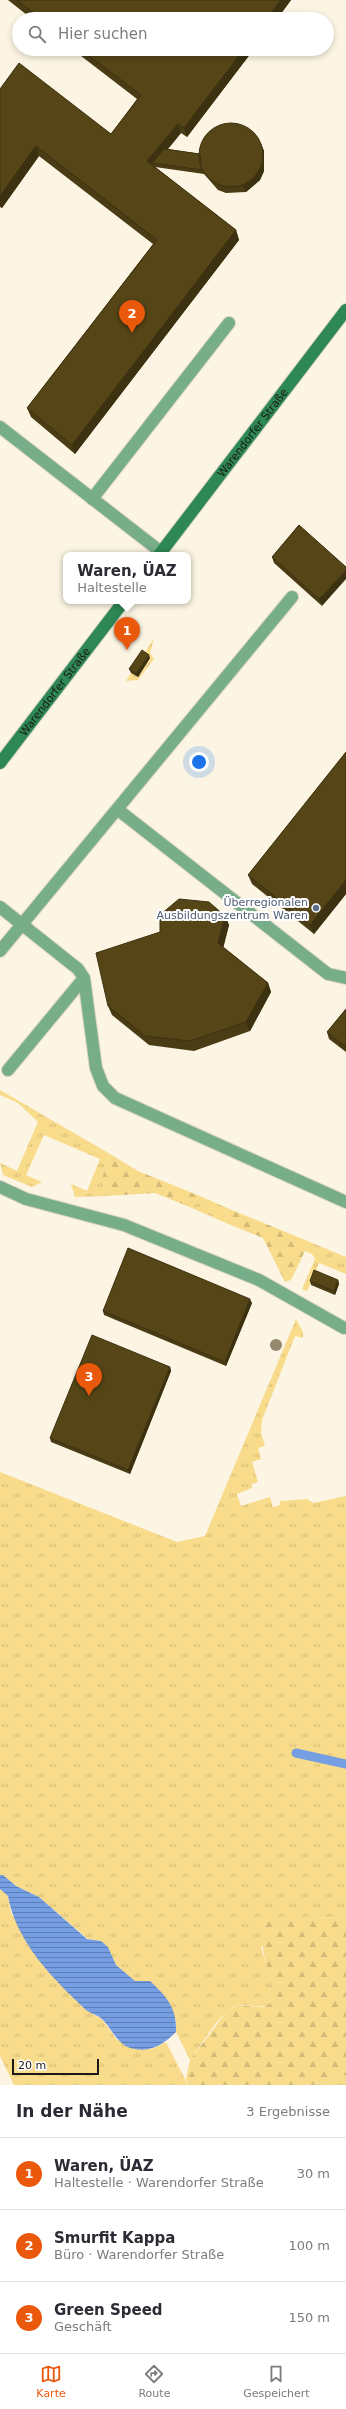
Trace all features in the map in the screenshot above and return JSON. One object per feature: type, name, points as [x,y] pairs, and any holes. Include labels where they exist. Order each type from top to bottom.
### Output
[{"type":"main road","name":"Warendorfer Straße","points":[[161,552],[346,310]]},
{"type":"main road","name":"Warendorfer Straße","points":[[0,763],[122,604]]},
{"type":"lane","points":[[92,498],[229,323]]},
{"type":"lane","points":[[0,427],[159,552]]},
{"type":"lane","points":[[0,952],[292,597]]},
{"type":"lane","points":[[118,809],[328,974],[346,978]]},
{"type":"lane","points":[[0,907],[78,969],[84,978],[96,1068],[103,1086],[115,1098],[346,1202]]},
{"type":"lane","points":[[8,1070],[84,978]]},
{"type":"lane","points":[[0,1187],[26,1198],[124,1225],[259,1280],[344,1328]]},
{"type":"green space","points":[[154,638],[150,653],[154,659],[138,680],[126,681],[131,673],[138,677],[150,659],[144,654]]},
{"type":"green space","points":[[0,1090],[110,1154],[105,1165],[103,1175],[103,1185],[106,1196],[75,1197],[71,1184],[87,1191],[100,1159],[44,1135],[26,1175],[42,1182],[32,1187],[3,1175],[0,1163],[17,1171],[38,1122],[18,1103],[0,1095]]},
{"type":"green space","points":[[110,1154],[138,1171],[200,1196],[192,1208],[155,1193],[106,1196],[103,1185],[103,1175],[105,1165]]},
{"type":"green space","points":[[200,1196],[227,1208],[226,1223],[192,1208]]},
{"type":"green space","points":[[227,1208],[305,1240],[305,1251],[291,1280],[285,1282],[263,1238],[226,1223]]},
{"type":"green space","points":[[305,1240],[346,1257],[346,1274],[319,1263],[307,1291],[302,1289],[315,1259],[312,1254],[305,1251]]},
{"type":"green space","points":[[296,1319],[303,1332],[303,1338],[295,1336],[262,1420],[261,1433],[265,1446],[258,1448],[261,1459],[252,1462],[258,1482],[252,1484],[252,1488],[237,1494],[241,1506],[270,1497],[273,1507],[280,1505],[280,1501],[307,1499],[313,1503],[346,1496],[346,1918],[310,1917],[261,1947],[270,1982],[270,2004],[258,2006],[239,2005],[233,2007],[219,2020],[190,2060],[176,2032],[176,2020],[150,1981],[135,1981],[116,1965],[108,1947],[101,1941],[88,1939],[39,1897],[16,1886],[3,1875],[0,1875],[0,1472],[177,1542],[205,1536]]},
{"type":"green space","points":[[0,1889],[8,1896],[11,1913],[89,2012],[102,2019],[117,2040],[152,2049],[166,2042],[188,2085],[14,2085],[0,2056]]},
{"type":"green space","points":[[310,1917],[346,1918],[346,2075],[316,2085],[188,2085],[186,2079],[190,2060],[227,2011],[238,2005],[263,2007],[270,2004],[270,1983],[262,1943],[266,1922]]},
{"type":"green space","points":[[346,2075],[346,2085],[316,2085]]},
{"type":"water","points":[[0,1875],[3,1875],[16,1886],[39,1897],[87,1939],[101,1941],[108,1947],[116,1965],[135,1981],[150,1981],[170,2004],[175,2016],[176,2032],[157,2046],[147,2049],[141,2050],[129,2048],[120,2042],[99,2016],[86,2010],[61,1986],[27,1944],[12,1913],[8,1896],[0,1889]]},
{"type":"building","points":[[17,0],[281,0],[272,12],[32,12]]},
{"type":"building","points":[[89,56],[239,56],[184,128],[178,124],[147,161],[236,230],[72,445],[27,408],[157,240],[36,146],[0,196],[0,89],[19,63],[111,134],[141,95]]},
{"type":"building","points":[[231,123],[249,129],[257,137],[263,155],[257,173],[249,181],[231,187],[213,181],[205,173],[199,155],[205,137],[213,129]]},
{"type":"building","points":[[164,149],[200,154],[202,170],[152,163]]},
{"type":"building","points":[[299,525],[346,567],[346,570],[319,599],[272,557]]},
{"type":"building","points":[[142,650],[149,655],[136,674],[129,669]]},
{"type":"building","points":[[346,752],[346,880],[310,925],[248,875]]},
{"type":"building","points":[[179,899],[209,902],[225,916],[218,943],[268,983],[246,1022],[190,1041],[145,1036],[108,1006],[96,953],[160,932],[160,915]]},
{"type":"building","points":[[346,1009],[346,1047],[327,1032]]},
{"type":"building","points":[[128,1248],[250,1299],[225,1362],[103,1311]]},
{"type":"building","points":[[314,1270],[338,1280],[334,1291],[310,1281]]},
{"type":"building","points":[[92,1335],[170,1367],[128,1470],[50,1438]]},
{"type":"waterway","points":[[296,1753],[346,1764]]},
{"type":"place","name":"Smurfit Kappa","points":[[132,333]]},
{"type":"place","name":"Waren, ÜAZ","points":[[127,650]]},
{"type":"place","name":"Überregionalen Ausbildungszentrum Waren","points":[[316,908]]},
{"type":"place","name":"Green Speed","points":[[89,1396]]}]
